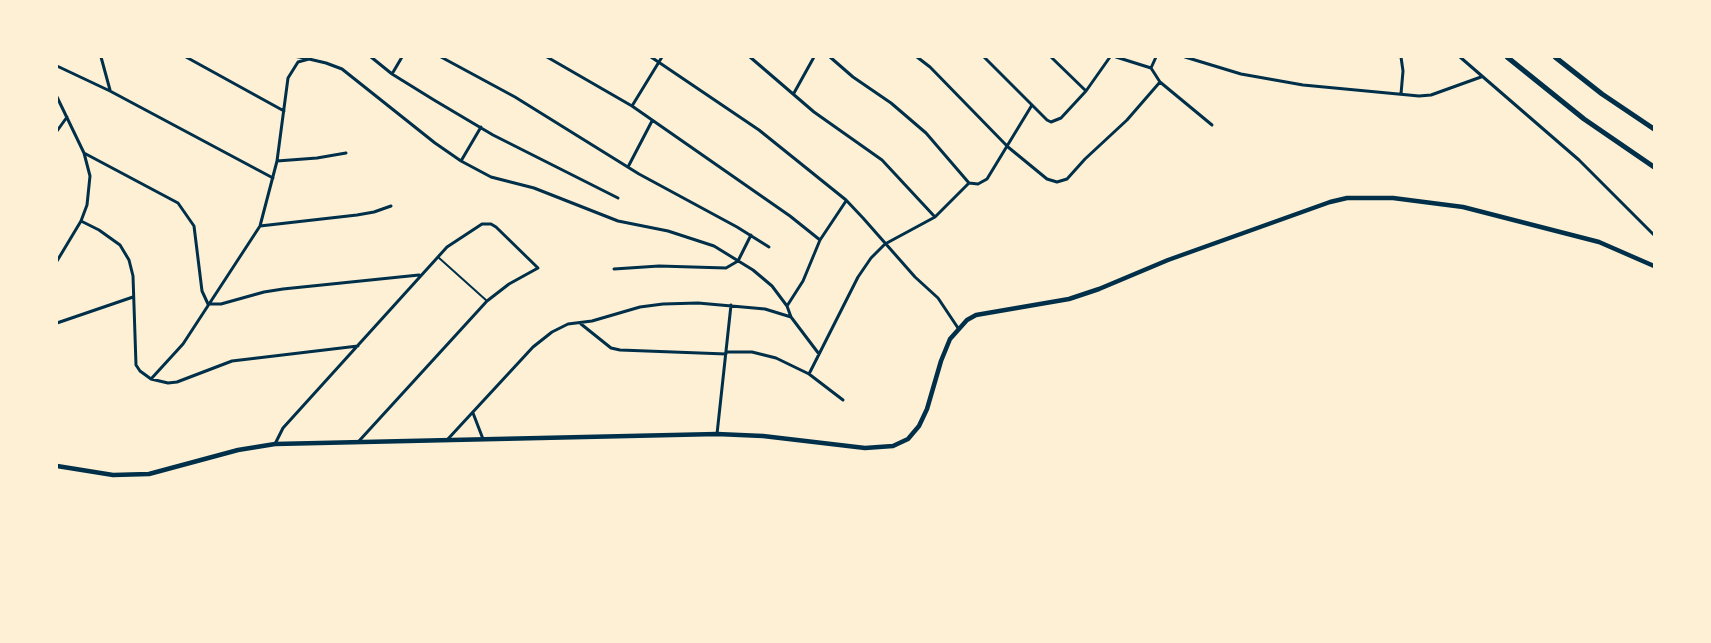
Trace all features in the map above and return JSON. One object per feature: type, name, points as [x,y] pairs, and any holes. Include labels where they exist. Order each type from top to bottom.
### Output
[{"type":"highway","points":[[1507,57],[1584,119],[1654,167]]},
{"type":"highway","points":[[1555,57],[1654,129]]},
{"type":"main road","points":[[57,466],[113,475],[141,475],[184,466],[238,450],[275,444],[717,434],[763,436],[865,448],[899,444],[908,439],[919,426],[927,410],[950,339],[958,328],[976,315],[1068,298],[1099,289],[1168,260],[1347,198],[1425,201],[1500,216],[1599,242],[1654,266]]},
{"type":"street","points":[[101,57],[110,91]]},
{"type":"street","points":[[186,57],[285,112]]},
{"type":"street","points":[[296,57],[309,58],[342,69],[435,143],[461,161],[491,177],[534,188],[618,221],[693,238],[714,246],[753,270],[772,286],[787,306],[791,317],[819,354]]},
{"type":"street","points":[[371,57],[392,74],[481,127],[579,180],[618,198]]},
{"type":"street","points":[[392,74],[402,57]]},
{"type":"street","points":[[441,57],[515,97],[628,167],[769,247]]},
{"type":"street","points":[[547,57],[632,106],[790,216],[820,240]]},
{"type":"street","points":[[651,57],[759,130],[846,200],[915,277],[938,298],[958,328]]},
{"type":"street","points":[[632,106],[662,57]]},
{"type":"street","points":[[750,57],[814,112],[882,160],[935,217]]},
{"type":"street","points":[[794,93],[814,57]]},
{"type":"street","points":[[830,57],[926,133],[969,183]]},
{"type":"street","points":[[917,57],[930,67],[1008,147],[1047,179],[1057,182],[1064,181],[1084,159],[1127,120],[1160,82]]},
{"type":"street","points":[[984,57],[1047,120],[1055,122],[1086,91],[1110,57]]},
{"type":"street","points":[[1051,57],[1086,91]]},
{"type":"street","points":[[1116,57],[1150,68],[1160,82],[1212,125]]},
{"type":"street","points":[[1150,68],[1156,57]]},
{"type":"street","points":[[1185,57],[1241,74],[1303,85],[1401,94],[1431,95],[1481,77]]},
{"type":"street","points":[[1401,57],[1403,71],[1401,94]]},
{"type":"street","points":[[1460,57],[1579,160],[1654,235]]},
{"type":"street","points":[[151,379],[183,344],[260,226],[277,161],[288,78],[298,62],[309,58]]},
{"type":"street","points":[[57,66],[110,91],[273,178]]},
{"type":"street","points":[[57,97],[89,166],[90,192],[81,221],[57,261]]},
{"type":"street","points":[[808,374],[858,277],[871,258],[885,244],[935,217],[969,183],[983,183],[1008,147],[1032,105]]},
{"type":"street","points":[[57,131],[67,117]]},
{"type":"street","points":[[628,167],[652,121]]},
{"type":"street","points":[[461,161],[481,127]]},
{"type":"street","points":[[84,153],[178,202],[194,226],[202,291],[208,304]]},
{"type":"street","points":[[277,161],[346,153]]},
{"type":"street","points":[[787,306],[803,281],[820,240],[846,200]]},
{"type":"street","points":[[260,226],[357,215],[391,206]]},
{"type":"street","points":[[81,221],[120,245],[131,265],[136,365],[151,379],[168,383],[177,382],[232,361],[358,346]]},
{"type":"street","points":[[275,444],[283,428],[438,256],[447,247],[482,224],[491,224],[538,268],[509,284],[487,301],[357,443]]},
{"type":"street","points":[[614,269],[659,266],[726,268],[738,261],[751,235]]},
{"type":"street","points":[[438,256],[487,301]]},
{"type":"street","points":[[208,304],[221,304],[283,289],[421,275]]},
{"type":"street","points":[[57,323],[133,297]]},
{"type":"street","points":[[446,441],[541,340],[568,324],[592,321],[640,307],[663,304],[731,305],[765,309],[791,317]]},
{"type":"street","points":[[717,434],[731,305]]},
{"type":"street","points":[[579,323],[611,348],[620,350],[752,352],[766,355],[808,374],[843,400]]},
{"type":"street","points":[[473,413],[483,439]]}]
